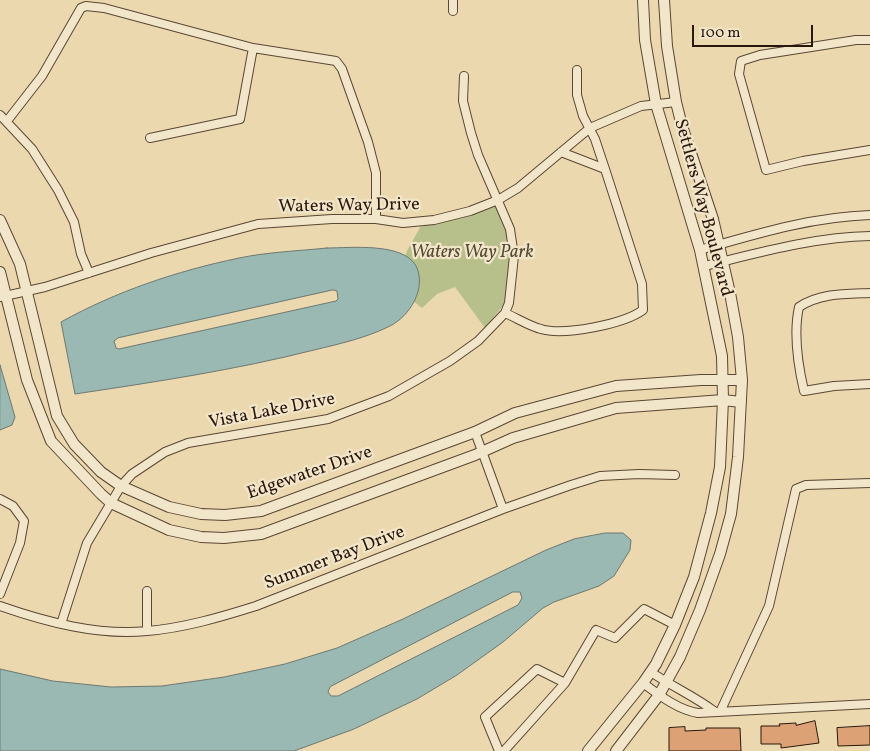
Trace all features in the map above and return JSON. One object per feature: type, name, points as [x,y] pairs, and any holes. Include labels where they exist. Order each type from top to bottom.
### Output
[{"type":"street","points":[[453,0],[453,11]]},
{"type":"street","name":"Settlers Way Boulevard","points":[[588,751],[643,684],[675,625],[694,578],[711,513],[720,468],[722,356],[700,250],[656,104],[645,40],[643,0]]},
{"type":"street","name":"Settlers Way Boulevard","points":[[616,751],[659,695],[680,657],[697,618],[720,554],[731,514],[738,457],[742,380],[736,328],[713,219],[682,126],[676,102],[667,46],[664,0]]},
{"type":"street","points":[[89,273],[81,254],[74,222],[58,190],[32,149],[3,118],[42,76],[81,8],[86,6],[104,8],[253,48],[336,61],[342,69],[368,142],[376,173],[376,219]]},
{"type":"street","points":[[870,40],[856,40],[760,55],[741,60],[739,74],[766,170],[870,150]]},
{"type":"street","points":[[150,138],[240,119],[253,48]]},
{"type":"street","points":[[505,313],[542,329],[574,331],[621,321],[643,310],[642,284],[605,169],[590,128],[583,116],[577,95],[577,70]]},
{"type":"street","name":"Vista Lake Drive","points":[[62,624],[87,544],[121,486],[132,474],[165,452],[188,443],[328,420],[389,396],[450,362],[478,341],[505,313],[510,304],[514,256],[510,229],[478,155],[471,132],[463,101],[464,76]]},
{"type":"street","name":"Waters Way Drive","points":[[3,296],[45,287],[151,253],[258,224],[332,219],[376,219],[403,223],[434,220],[470,211],[498,200],[518,188],[590,128],[640,106],[676,102]]},
{"type":"street","points":[[561,152],[605,169]]},
{"type":"street","points":[[700,250],[751,235],[823,219],[870,215]]},
{"type":"street","name":"Edgewater Drive","points":[[0,220],[20,264],[58,416],[74,444],[101,472],[121,486],[169,507],[201,514],[224,516],[261,511],[475,432],[515,413],[616,386],[722,379],[742,380]]},
{"type":"street","points":[[704,266],[788,247],[842,238],[870,236]]},
{"type":"street","points":[[0,272],[3,296],[27,380],[51,441],[74,467],[111,503],[169,530],[201,537],[224,538],[261,534],[513,438],[616,408],[722,400],[741,402]]},
{"type":"street","points":[[870,293],[837,294],[809,300],[799,307],[797,317],[799,367],[804,391],[834,386],[870,384]]},
{"type":"street","points":[[475,432],[504,509]]},
{"type":"street","name":"Summer Bay Drive","points":[[0,606],[62,624],[111,631],[148,631],[216,618],[256,606],[504,509],[600,476],[675,475]]},
{"type":"street","points":[[717,711],[769,606],[796,489],[806,485],[870,483]]},
{"type":"street","points":[[0,500],[13,506],[24,521],[20,543],[0,594]]},
{"type":"street","points":[[147,591],[148,631]]},
{"type":"street","points":[[504,751],[566,683],[596,630],[615,638],[644,609],[675,625]]},
{"type":"street","points":[[499,751],[485,717],[537,669],[566,683]]},
{"type":"street","points":[[651,672],[666,683],[717,711]]},
{"type":"street","points":[[643,684],[689,712],[706,713],[870,704]]},
{"type":"green space","name":"Waters Way Park","points":[[497,205],[507,232],[510,258],[508,286],[505,303],[485,328],[455,287],[437,294],[422,308],[408,297],[403,262],[422,224],[460,218]]},
{"type":"water","points":[[327,248],[375,248],[400,253],[409,258],[416,266],[419,274],[419,283],[415,300],[404,316],[390,326],[372,334],[284,357],[225,370],[75,394],[61,322],[104,301],[148,283],[193,269],[250,256]],"holes":[[[333,290],[337,291],[338,299],[336,301],[119,349],[116,348],[114,341],[118,338]]]},
{"type":"water","points":[[0,365],[15,417],[12,425],[0,430]]},
{"type":"water","points":[[605,533],[623,533],[631,540],[630,550],[614,576],[599,586],[554,602],[543,608],[503,642],[457,675],[417,699],[354,729],[294,751],[0,751],[0,669],[53,681],[111,687],[162,686],[224,677],[285,664],[337,648],[403,619],[546,550],[574,539]],"holes":[[[513,592],[520,592],[522,598],[518,605],[338,696],[331,696],[328,692],[330,687]]]},
{"type":"building","points":[[815,721],[819,743],[781,748],[781,744],[761,744],[761,726],[780,726],[779,724],[796,723],[796,725]]},
{"type":"building","points":[[870,726],[870,745],[838,746],[837,728]]},
{"type":"building","points":[[685,727],[685,731],[706,730],[706,728],[740,728],[741,751],[669,751],[669,728]]}]
